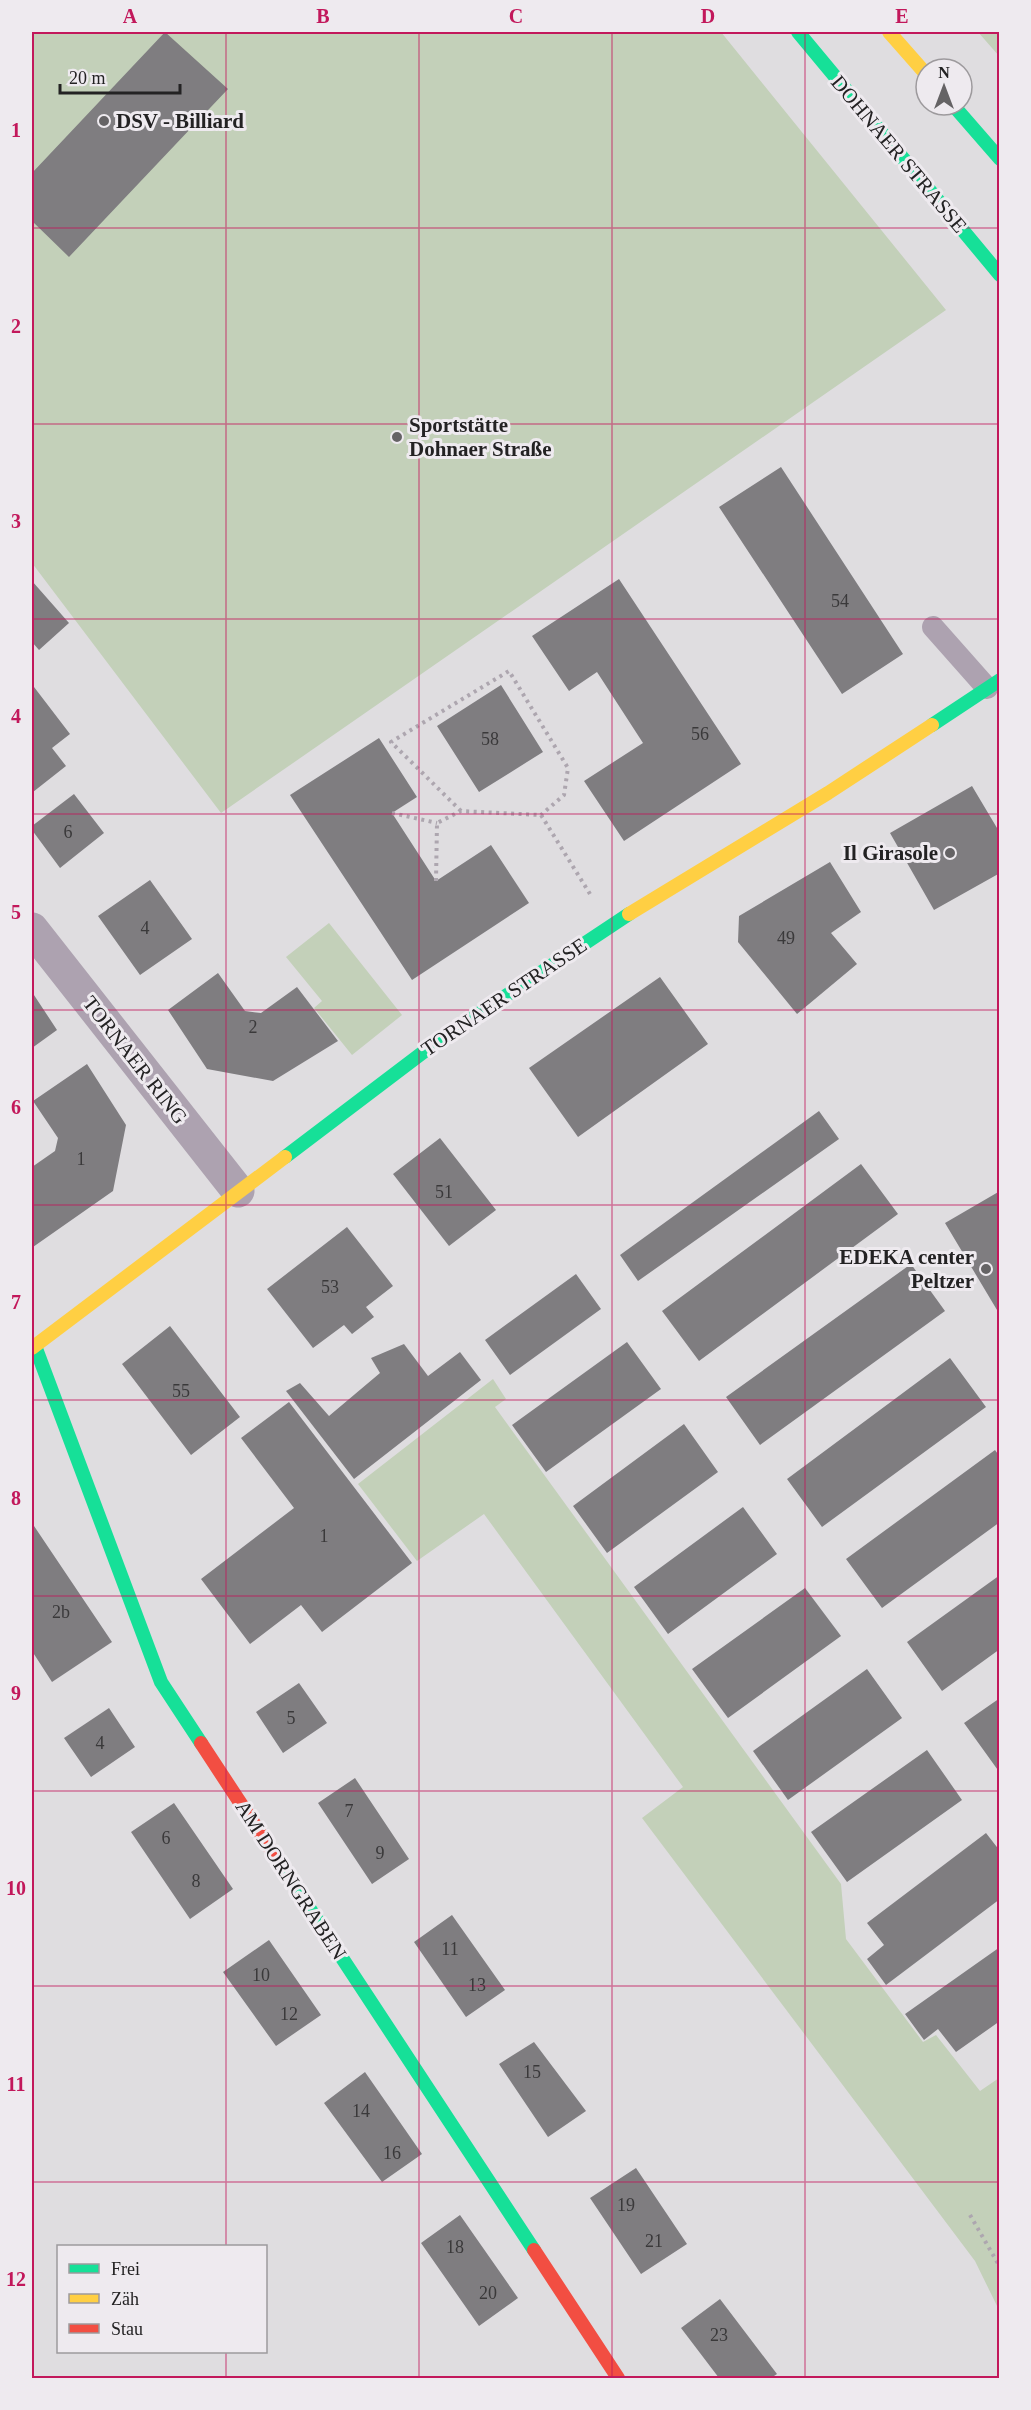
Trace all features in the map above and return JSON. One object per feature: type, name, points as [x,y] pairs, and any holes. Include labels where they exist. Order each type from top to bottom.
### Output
[{"type":"street","name":"DOHNAER STRASSE","points":[[798,32],[999,275]]},
{"type":"street","points":[[889,32],[914,60]]},
{"type":"street","points":[[963,117],[999,159]]},
{"type":"street","name":"TORNAER STRASSE","points":[[33,1347],[438,1041],[609,926],[828,793],[993,684]]},
{"type":"street","name":"TORNAER RING","points":[[32,929],[238,1191]]},
{"type":"street","name":"AM DORNGRABEN","points":[[33,1347],[161,1682],[618,2379]]},
{"type":"lane","points":[[933,627],[993,684]]},
{"type":"path","points":[[392,813],[437,823],[460,811],[541,815],[564,795],[568,768],[509,671],[391,742],[460,811]]},
{"type":"path","points":[[541,815],[609,926]]},
{"type":"path","points":[[436,881],[437,823]]},
{"type":"path","points":[[970,2215],[999,2267]]},
{"type":"green space","name":"Sportstätte Dohnaer Straße","points":[[32,32],[721,32],[946,310],[221,813],[32,563]]},
{"type":"green space","points":[[978,32],[999,32],[999,56]]},
{"type":"green space","points":[[329,923],[402,1015],[352,1055],[314,1008],[322,1001],[286,957]]},
{"type":"green space","points":[[493,1379],[506,1399],[495,1407],[841,1884],[846,1939],[923,2042],[936,2035],[980,2091],[999,2078],[999,2310],[975,2261],[642,1818],[683,1787],[484,1514],[417,1561],[358,1484]]},
{"type":"building","points":[[165,32],[228,89],[69,257],[32,221],[32,173]]},
{"type":"building","points":[[781,467],[903,654],[842,694],[719,507]]},
{"type":"building","points":[[619,579],[741,764],[624,841],[584,781],[643,743],[597,672],[569,691],[532,636]]},
{"type":"building","points":[[32,581],[69,623],[39,650],[32,642]]},
{"type":"building","points":[[501,685],[543,752],[479,792],[437,726]]},
{"type":"building","points":[[34,687],[70,734],[52,748],[66,766],[33,792],[32,689]]},
{"type":"building","points":[[379,738],[417,797],[392,813],[436,881],[491,845],[529,903],[412,980],[290,795]]},
{"type":"building","name":"Il Girasole","points":[[972,786],[1000,833],[1000,873],[934,910],[890,833]]},
{"type":"building","points":[[74,794],[104,833],[60,868],[32,830],[32,826]]},
{"type":"building","points":[[830,862],[861,912],[831,933],[857,964],[797,1014],[738,942],[739,916]]},
{"type":"building","points":[[150,880],[192,939],[140,975],[98,916]]},
{"type":"building","points":[[218,973],[245,1011],[261,1013],[297,987],[338,1041],[273,1081],[207,1069],[168,1010]]},
{"type":"building","points":[[660,977],[708,1044],[578,1137],[529,1068]]},
{"type":"building","points":[[32,992],[57,1030],[32,1048]]},
{"type":"building","points":[[87,1064],[126,1125],[113,1191],[33,1247],[32,1167],[55,1151],[58,1138],[33,1101]]},
{"type":"building","points":[[819,1111],[839,1139],[638,1281],[620,1255]]},
{"type":"building","points":[[440,1138],[496,1210],[449,1246],[393,1174]]},
{"type":"building","points":[[861,1164],[898,1214],[699,1361],[662,1311]]},
{"type":"building","name":"EDEKA center Peltzer","points":[[1000,1191],[1000,1315],[945,1223]]},
{"type":"building","points":[[347,1227],[393,1286],[366,1307],[374,1317],[352,1334],[344,1325],[313,1348],[267,1289]]},
{"type":"building","points":[[911,1264],[945,1311],[760,1445],[726,1397]]},
{"type":"building","points":[[576,1274],[601,1309],[510,1375],[485,1340]]},
{"type":"building","points":[[170,1326],[240,1417],[191,1455],[122,1364]]},
{"type":"building","points":[[627,1342],[661,1389],[546,1472],[512,1425]]},
{"type":"building","points":[[404,1344],[428,1376],[460,1352],[481,1380],[354,1479],[286,1391],[300,1383],[329,1416],[380,1373],[371,1358]]},
{"type":"building","points":[[950,1358],[986,1407],[822,1527],[787,1479]]},
{"type":"building","points":[[289,1402],[412,1563],[322,1632],[301,1605],[250,1644],[201,1579],[294,1508],[241,1438]]},
{"type":"building","points":[[684,1424],[718,1472],[607,1553],[573,1506]]},
{"type":"building","points":[[995,1450],[1000,1457],[1000,1522],[882,1608],[846,1559]]},
{"type":"building","points":[[743,1507],[777,1554],[668,1634],[634,1587]]},
{"type":"building","points":[[32,1523],[112,1642],[52,1682],[32,1651]]},
{"type":"building","points":[[1000,1575],[1000,1649],[942,1691],[907,1642]]},
{"type":"building","points":[[805,1588],[841,1636],[728,1718],[692,1669]]},
{"type":"building","points":[[867,1669],[902,1718],[788,1800],[753,1751]]},
{"type":"building","points":[[299,1683],[327,1723],[283,1753],[256,1712]]},
{"type":"building","points":[[1000,1698],[1000,1773],[964,1723]]},
{"type":"building","points":[[109,1708],[135,1747],[91,1777],[64,1738]]},
{"type":"building","points":[[927,1750],[962,1800],[847,1882],[811,1832]]},
{"type":"building","points":[[355,1778],[409,1859],[372,1884],[318,1803]]},
{"type":"building","points":[[174,1803],[233,1889],[190,1919],[131,1832]]},
{"type":"building","points":[[986,1833],[1000,1851],[1000,1899],[886,1985],[867,1959],[884,1945],[867,1923]]},
{"type":"building","points":[[452,1915],[505,1990],[466,2017],[414,1942]]},
{"type":"building","points":[[269,1940],[321,2015],[276,2046],[223,1972]]},
{"type":"building","points":[[1000,1947],[1000,2021],[956,2052],[938,2029],[924,2040],[905,2014]]},
{"type":"building","points":[[534,2042],[586,2111],[548,2137],[499,2064]]},
{"type":"building","points":[[365,2072],[422,2154],[382,2182],[324,2103]]},
{"type":"building","points":[[636,2168],[687,2244],[641,2274],[590,2198]]},
{"type":"building","points":[[460,2215],[518,2298],[479,2326],[421,2243]]},
{"type":"building","points":[[720,2299],[777,2374],[771,2378],[719,2378],[681,2328]]},
{"type":"traffic: fast","points":[[798,32],[1000,275]]},
{"type":"traffic: fast","points":[[963,117],[1000,159]]},
{"type":"traffic: fast","points":[[932,725],[1000,680]]},
{"type":"traffic: fast","points":[[285,1157],[438,1041],[629,914]]},
{"type":"traffic: fast","points":[[35,1346],[161,1682],[201,1743]]},
{"type":"traffic: fast","points":[[281,1865],[534,2250]]},
{"type":"traffic: slow","points":[[889,32],[914,60]]},
{"type":"traffic: slow","points":[[629,914],[828,793],[932,725]]},
{"type":"traffic: slow","points":[[32,1348],[285,1157]]},
{"type":"traffic: jam","points":[[201,1743],[281,1865]]},
{"type":"traffic: jam","points":[[534,2250],[618,2378]]},
{"type":"place","name":"DSV - Billiard","points":[[104,121]]},
{"type":"place","name":"Sportstätte Dohnaer Straße","points":[[397,437]]},
{"type":"place","name":"Il Girasole","points":[[950,853]]},
{"type":"place","name":"EDEKA center Peltzer","points":[[986,1269]]}]
